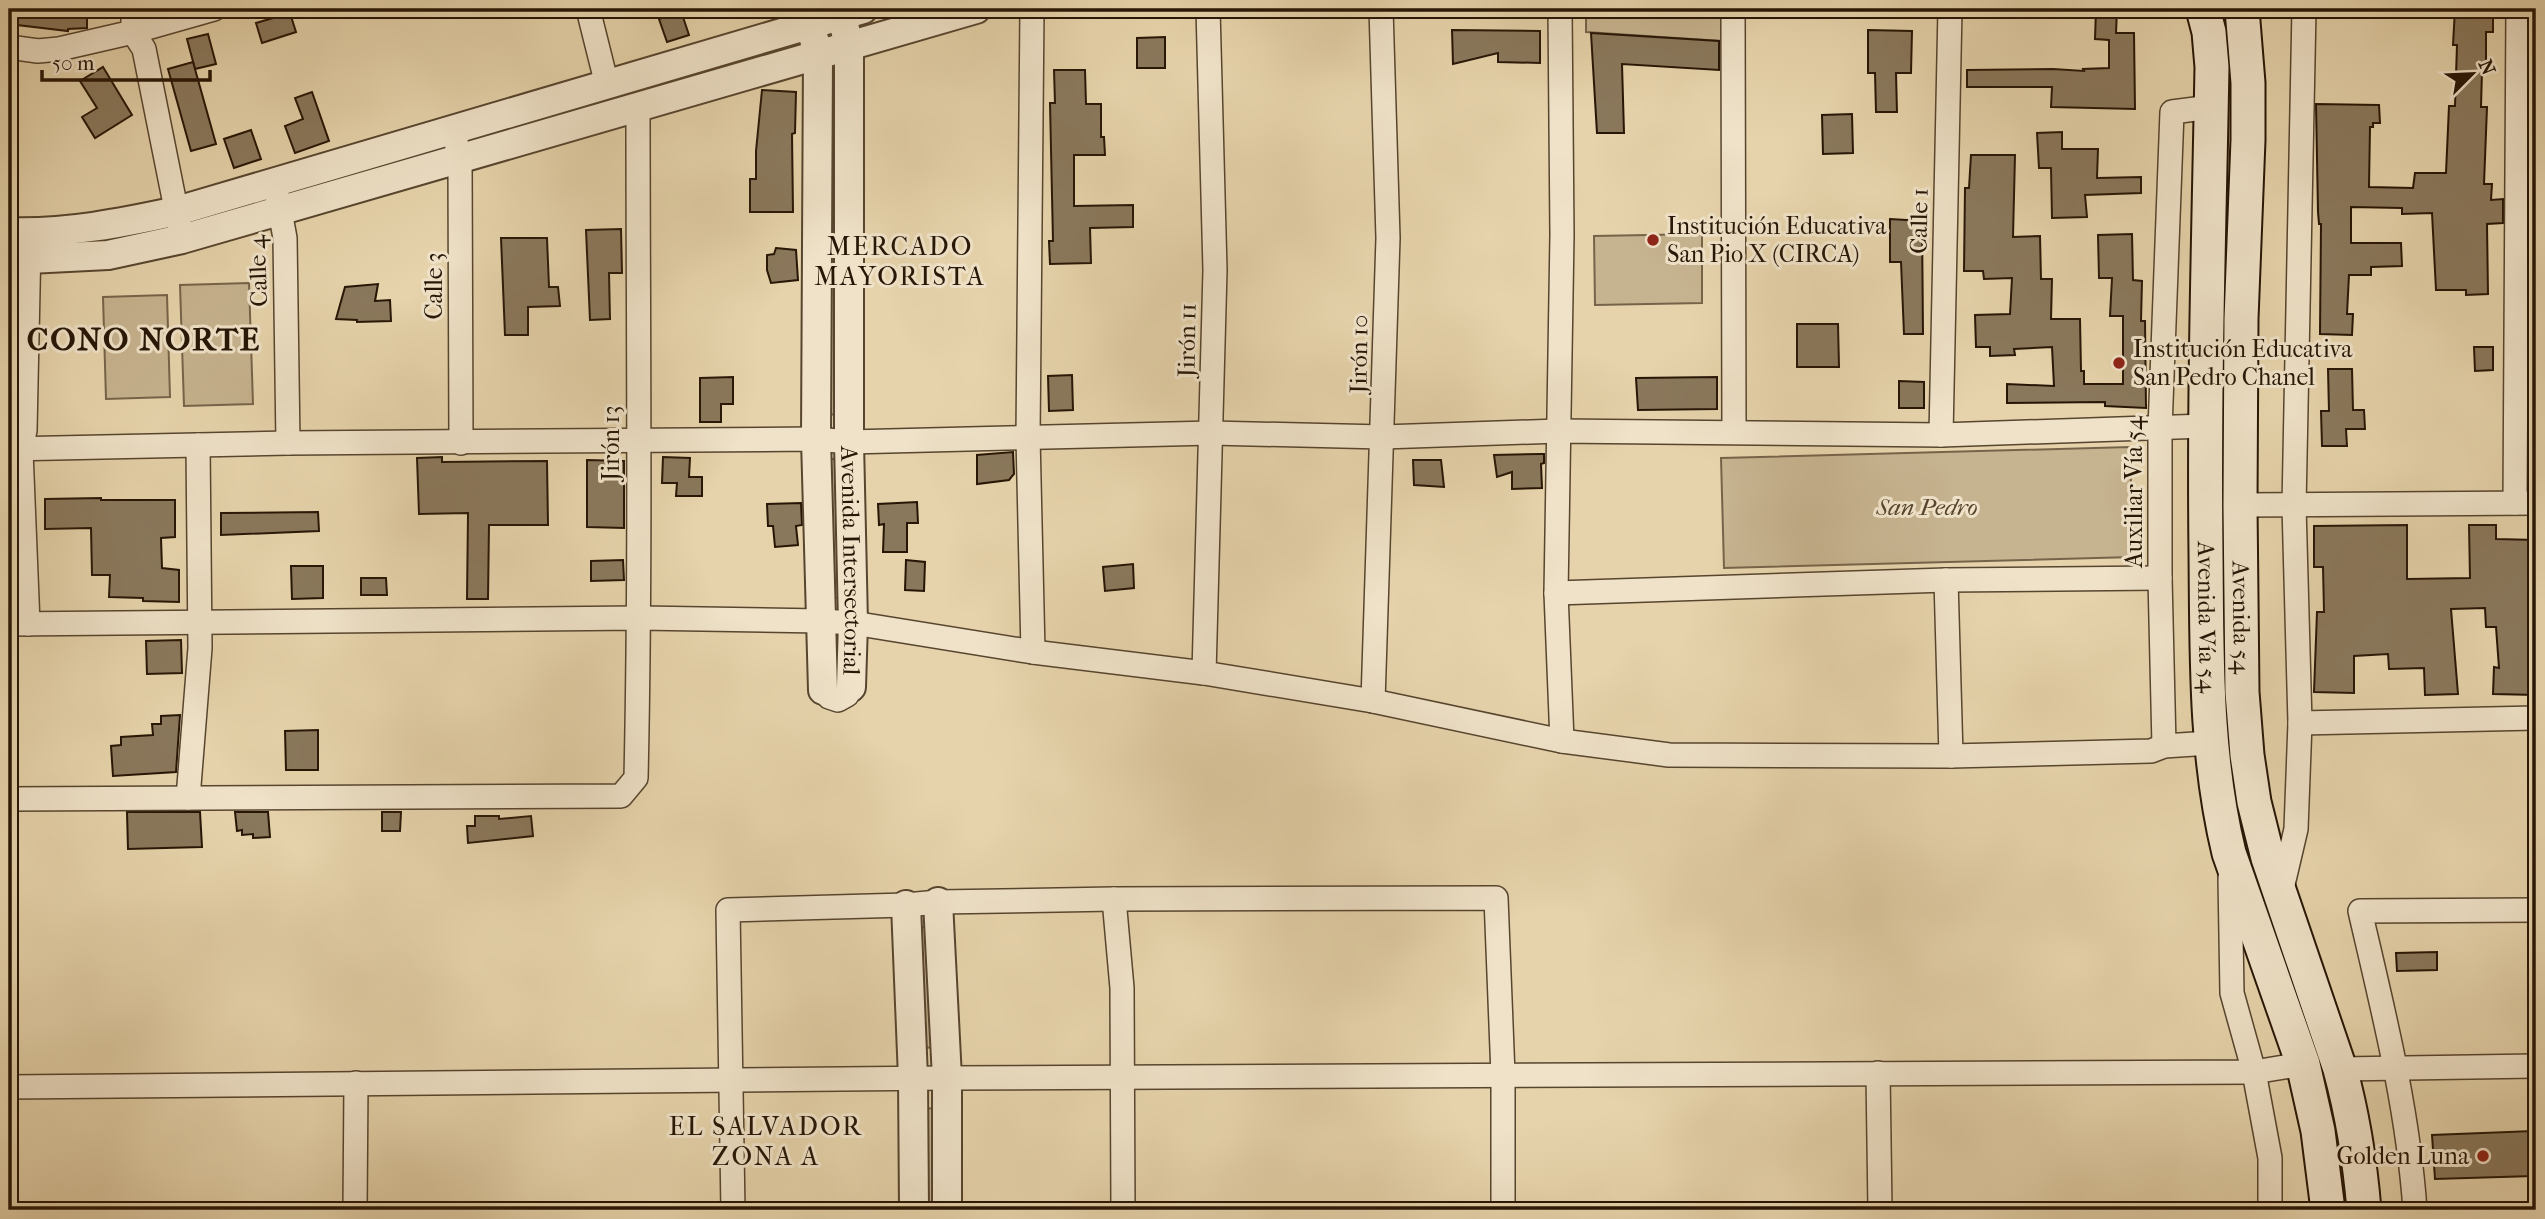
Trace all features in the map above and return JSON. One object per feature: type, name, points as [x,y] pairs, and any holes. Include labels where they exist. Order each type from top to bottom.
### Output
[{"type":"main road","name":"Avenida Vía 54","points":[[2203,9],[2212,67],[2205,426],[2210,743],[2229,853],[2303,1064],[2318,1131],[2328,1210]]},
{"type":"main road","name":"Avenida 54","points":[[2242,9],[2248,83],[2241,319],[2240,506],[2242,692],[2247,755],[2261,834],[2340,1069],[2355,1128],[2364,1210]]},
{"type":"street","points":[[133,9],[133,32],[144,49],[182,239]]},
{"type":"street","points":[[9,47],[38,51],[59,49],[214,9]]},
{"type":"street","points":[[588,9],[607,85]]},
{"type":"street","points":[[19,261],[108,255],[182,239],[976,9]]},
{"type":"street","points":[[1032,9],[1028,438],[1033,652]]},
{"type":"street","name":"Jirón 11","points":[[1204,673],[1215,270],[1208,9]]},
{"type":"street","name":"Jirón 10","points":[[1373,701],[1388,238],[1381,9]]},
{"type":"street","points":[[1560,9],[1562,235],[1556,593],[1562,741]]},
{"type":"street","points":[[1733,9],[1734,432]]},
{"type":"street","name":"Calle 1","points":[[1941,435],[1950,9]]},
{"type":"street","points":[[2280,895],[2295,829],[2300,723],[2294,506],[2304,9]]},
{"type":"street","points":[[2240,506],[2526,503],[2527,285],[2518,9]]},
{"type":"street","points":[[849,11],[809,17],[607,85],[177,211],[105,226],[19,233],[25,430],[15,450],[18,624],[640,618],[853,622],[1033,652],[1204,673],[1373,701],[1562,741],[1669,755],[1951,756],[2151,751],[2164,746],[2210,743]]},
{"type":"street","name":"Avenida Intersectorial","points":[[809,17],[818,55],[816,439],[823,690],[829,697],[838,700],[847,695],[851,687],[853,622],[849,442],[849,11]]},
{"type":"street","name":"Jirón 13","points":[[188,798],[621,796],[636,778],[640,618],[637,442],[638,107]]},
{"type":"street","name":"Auxiliar Vía 54","points":[[2164,746],[2160,429],[2172,112],[2211,107]]},
{"type":"street","name":"Calle 3","points":[[454,129],[460,159],[461,443]]},
{"type":"street","name":"Calle 4","points":[[273,181],[285,238],[288,443]]},
{"type":"street","points":[[15,450],[288,443],[816,439],[849,442],[1212,433],[1383,437],[1558,431],[1941,435],[2205,426]]},
{"type":"street","points":[[9,799],[188,798],[200,621],[198,445]]},
{"type":"street","points":[[1556,593],[1946,580],[2160,578]]},
{"type":"street","points":[[1946,580],[1951,756]]},
{"type":"street","points":[[2300,723],[2536,718]]},
{"type":"street","points":[[2229,853],[2232,993],[2254,1072],[2270,1158],[2270,1210]]},
{"type":"street","points":[[733,1210],[728,910],[1114,899],[1496,898],[1503,1076],[1503,1210]]},
{"type":"street","points":[[1114,899],[1122,988],[1124,1210]]},
{"type":"street","points":[[938,902],[947,1078],[947,1210]]},
{"type":"street","points":[[906,905],[913,1078],[914,1210]]},
{"type":"street","points":[[2415,1210],[2412,1163],[2396,1068],[2360,911],[2536,911]]},
{"type":"street","points":[[9,1087],[913,1078],[2254,1072],[2303,1064]]},
{"type":"street","points":[[2340,1069],[2536,1066]]},
{"type":"street","points":[[1878,1073],[1880,1210]]},
{"type":"street","points":[[355,1210],[356,1083]]},
{"type":"green space","points":[[902,9],[931,9],[886,22],[884,14]]},
{"type":"green space","points":[[1586,9],[1721,9],[1722,41],[1586,32]]},
{"type":"green space","points":[[786,43],[789,51],[494,137],[491,128]]},
{"type":"green space","points":[[827,81],[839,81],[836,414],[828,415]]},
{"type":"green space","points":[[1702,234],[1702,303],[1595,305],[1594,236]]},
{"type":"green space","points":[[9,283],[13,283],[10,348],[9,348]]},
{"type":"green space","points":[[249,283],[253,404],[184,406],[180,285]]},
{"type":"green space","points":[[2534,293],[2536,478],[2529,479]]},
{"type":"green space","points":[[167,295],[170,397],[106,399],[103,297]]},
{"type":"green space","name":"San Pedro","points":[[2130,447],[2133,557],[1724,568],[1721,458]]},
{"type":"green space","points":[[837,459],[840,596],[837,598],[833,598],[829,462]]},
{"type":"green space","points":[[919,927],[930,927],[935,1047],[925,1048]]},
{"type":"green space","points":[[925,1108],[937,1109],[937,1210],[925,1210]]},
{"type":"building","points":[[9,9],[87,9],[87,28],[68,31],[9,24]]},
{"type":"building","points":[[2096,9],[2117,9],[2116,33],[2134,33],[2135,109],[2051,107],[2052,87],[1967,87],[1967,70],[2084,71],[2083,69],[2109,68],[2109,40],[2095,39]]},
{"type":"building","points":[[2455,9],[2493,9],[2493,32],[2486,32],[2486,71],[2482,71],[2481,107],[2487,107],[2484,184],[2492,184],[2491,200],[2503,199],[2503,223],[2487,224],[2488,294],[2466,295],[2466,290],[2436,290],[2432,213],[2402,214],[2402,208],[2351,207],[2351,243],[2401,243],[2402,266],[2371,267],[2371,275],[2349,275],[2347,314],[2353,314],[2352,335],[2320,334],[2321,224],[2318,212],[2316,104],[2379,105],[2380,123],[2373,123],[2373,127],[2370,127],[2369,187],[2413,188],[2415,173],[2446,173],[2449,106],[2455,106]]},
{"type":"building","points":[[681,11],[689,35],[667,42],[659,19]]},
{"type":"building","points":[[290,13],[296,32],[262,43],[256,23]]},
{"type":"building","points":[[1452,30],[1540,31],[1540,63],[1498,62],[1498,53],[1453,64]]},
{"type":"building","points":[[1868,30],[1912,31],[1911,73],[1896,73],[1897,112],[1876,112],[1875,73],[1868,73]]},
{"type":"building","points":[[1591,33],[1719,41],[1719,70],[1622,64],[1624,133],[1597,133]]},
{"type":"building","points":[[208,34],[216,64],[195,69],[187,39]]},
{"type":"building","points":[[1165,37],[1165,68],[1137,68],[1137,38]]},
{"type":"building","points":[[193,62],[216,144],[191,151],[168,69]]},
{"type":"building","points":[[103,67],[132,115],[95,138],[82,117],[97,108],[80,81]]},
{"type":"building","points":[[1054,70],[1085,70],[1086,104],[1101,104],[1101,137],[1104,137],[1105,155],[1074,155],[1074,206],[1133,205],[1133,227],[1090,228],[1091,263],[1050,264],[1049,241],[1053,241],[1050,103],[1055,103]]},
{"type":"building","points":[[762,90],[796,92],[795,133],[792,134],[793,212],[750,212],[750,179],[756,179]]},
{"type":"building","points":[[312,92],[329,141],[295,153],[285,126],[303,119],[295,98]]},
{"type":"building","points":[[1852,114],[1853,153],[1823,154],[1822,115]]},
{"type":"building","points":[[251,130],[261,159],[234,168],[224,139]]},
{"type":"building","points":[[2062,132],[2062,149],[2098,149],[2097,178],[2141,177],[2141,193],[2085,195],[2087,217],[2052,218],[2051,168],[2039,168],[2037,133]]},
{"type":"building","points":[[1971,155],[2015,155],[2013,237],[2040,236],[2041,279],[2052,279],[2051,319],[2080,319],[2081,371],[2084,371],[2084,384],[2123,384],[2123,316],[2110,316],[2112,278],[2099,278],[2098,235],[2132,234],[2133,280],[2142,281],[2141,321],[2145,321],[2146,408],[2105,406],[2105,402],[2007,403],[2007,384],[2054,386],[2052,347],[2014,349],[2015,355],[1990,356],[1990,347],[1976,347],[1975,315],[2010,314],[2012,278],[1984,279],[1983,271],[1964,271],[1965,188],[1969,188]]},
{"type":"building","points":[[1890,219],[1922,221],[1923,334],[1904,334],[1901,262],[1890,262]]},
{"type":"building","points":[[621,229],[622,273],[609,273],[610,319],[590,320],[586,230]]},
{"type":"building","points":[[501,238],[547,238],[549,287],[558,287],[560,306],[528,307],[528,335],[505,335]]},
{"type":"building","points":[[776,248],[796,250],[798,280],[771,283],[767,270],[767,255],[774,254]]},
{"type":"building","points":[[378,284],[375,301],[390,300],[391,321],[357,322],[336,319],[345,287]]},
{"type":"building","points":[[1797,324],[1838,324],[1839,367],[1797,367]]},
{"type":"building","points":[[2474,347],[2493,347],[2493,370],[2475,371]]},
{"type":"building","points":[[2328,369],[2352,369],[2353,410],[2364,410],[2365,429],[2346,429],[2347,446],[2322,446],[2321,411],[2329,411]]},
{"type":"building","points":[[1072,375],[1073,410],[1049,411],[1048,376]]},
{"type":"building","points":[[733,377],[733,404],[721,404],[721,422],[700,422],[700,378]]},
{"type":"building","points":[[1717,377],[1717,409],[1638,410],[1636,378]]},
{"type":"building","points":[[1899,381],[1924,382],[1924,408],[1899,408]]},
{"type":"building","points":[[1013,452],[1014,474],[1009,480],[977,484],[977,455]]},
{"type":"building","points":[[1544,454],[1544,463],[1541,464],[1542,488],[1512,489],[1512,472],[1497,477],[1494,455]]},
{"type":"building","points":[[442,457],[442,462],[547,461],[548,525],[489,525],[488,599],[467,599],[468,513],[419,514],[417,458]]},
{"type":"building","points":[[663,457],[690,458],[689,477],[702,477],[702,496],[676,496],[677,483],[662,483]]},
{"type":"building","points":[[587,460],[624,461],[624,528],[587,527]]},
{"type":"building","points":[[1413,460],[1441,460],[1444,487],[1414,485]]},
{"type":"building","points":[[45,499],[175,500],[175,537],[161,538],[162,568],[179,570],[179,602],[109,597],[110,575],[92,575],[91,528],[45,529]]},
{"type":"building","points":[[917,502],[918,523],[907,523],[907,552],[883,552],[884,524],[879,525],[878,504]]},
{"type":"building","points":[[801,503],[802,525],[796,526],[798,545],[775,547],[773,526],[768,526],[767,504]]},
{"type":"building","points":[[318,512],[319,531],[221,535],[221,513]]},
{"type":"building","points":[[2407,525],[2407,579],[2470,578],[2469,525],[2496,525],[2496,539],[2536,540],[2536,695],[2493,694],[2494,667],[2499,668],[2496,627],[2486,627],[2485,608],[2451,609],[2458,694],[2425,695],[2424,668],[2389,669],[2388,654],[2354,656],[2354,693],[2314,692],[2317,612],[2324,612],[2323,567],[2314,567],[2314,526]]},
{"type":"building","points":[[623,560],[624,580],[591,581],[591,561]]},
{"type":"building","points":[[906,560],[925,562],[924,591],[905,590]]},
{"type":"building","points":[[1133,564],[1134,588],[1105,591],[1103,567]]},
{"type":"building","points":[[291,566],[323,566],[323,598],[292,599]]},
{"type":"building","points":[[361,578],[386,578],[387,595],[361,595]]},
{"type":"building","points":[[181,640],[182,673],[147,674],[146,641]]},
{"type":"building","points":[[180,715],[176,772],[113,776],[111,746],[121,745],[121,737],[153,735],[152,724],[161,724],[161,716]]},
{"type":"building","points":[[318,730],[318,770],[286,770],[285,731]]},
{"type":"building","points":[[127,812],[200,812],[202,847],[128,849]]},
{"type":"building","points":[[235,812],[268,812],[270,837],[253,838],[253,834],[242,835],[242,830],[237,831]]},
{"type":"building","points":[[382,812],[401,812],[400,831],[382,831]]},
{"type":"building","points":[[475,816],[499,816],[499,819],[531,816],[533,836],[468,843],[467,826],[475,826]]},
{"type":"building","points":[[2437,952],[2437,970],[2397,971],[2396,953]]},
{"type":"building","name":"Golden Luna","points":[[2533,1131],[2533,1176],[2435,1179],[2432,1135]]},
{"type":"place","name":"Institución Educativa San Pio X (CIRCA)","points":[[1653,240]]},
{"type":"place","name":"Institución Educativa San Pedro Chanel","points":[[2119,363]]},
{"type":"place","name":"Golden Luna","points":[[2483,1156]]},
{"type":"district","name":"MERCADO MAYORISTA","points":[[900,261]]},
{"type":"district","name":"CONO NORTE","points":[[144,339]]},
{"type":"district","name":"EL SALVADOR ZONA A","points":[[766,1141]]}]
